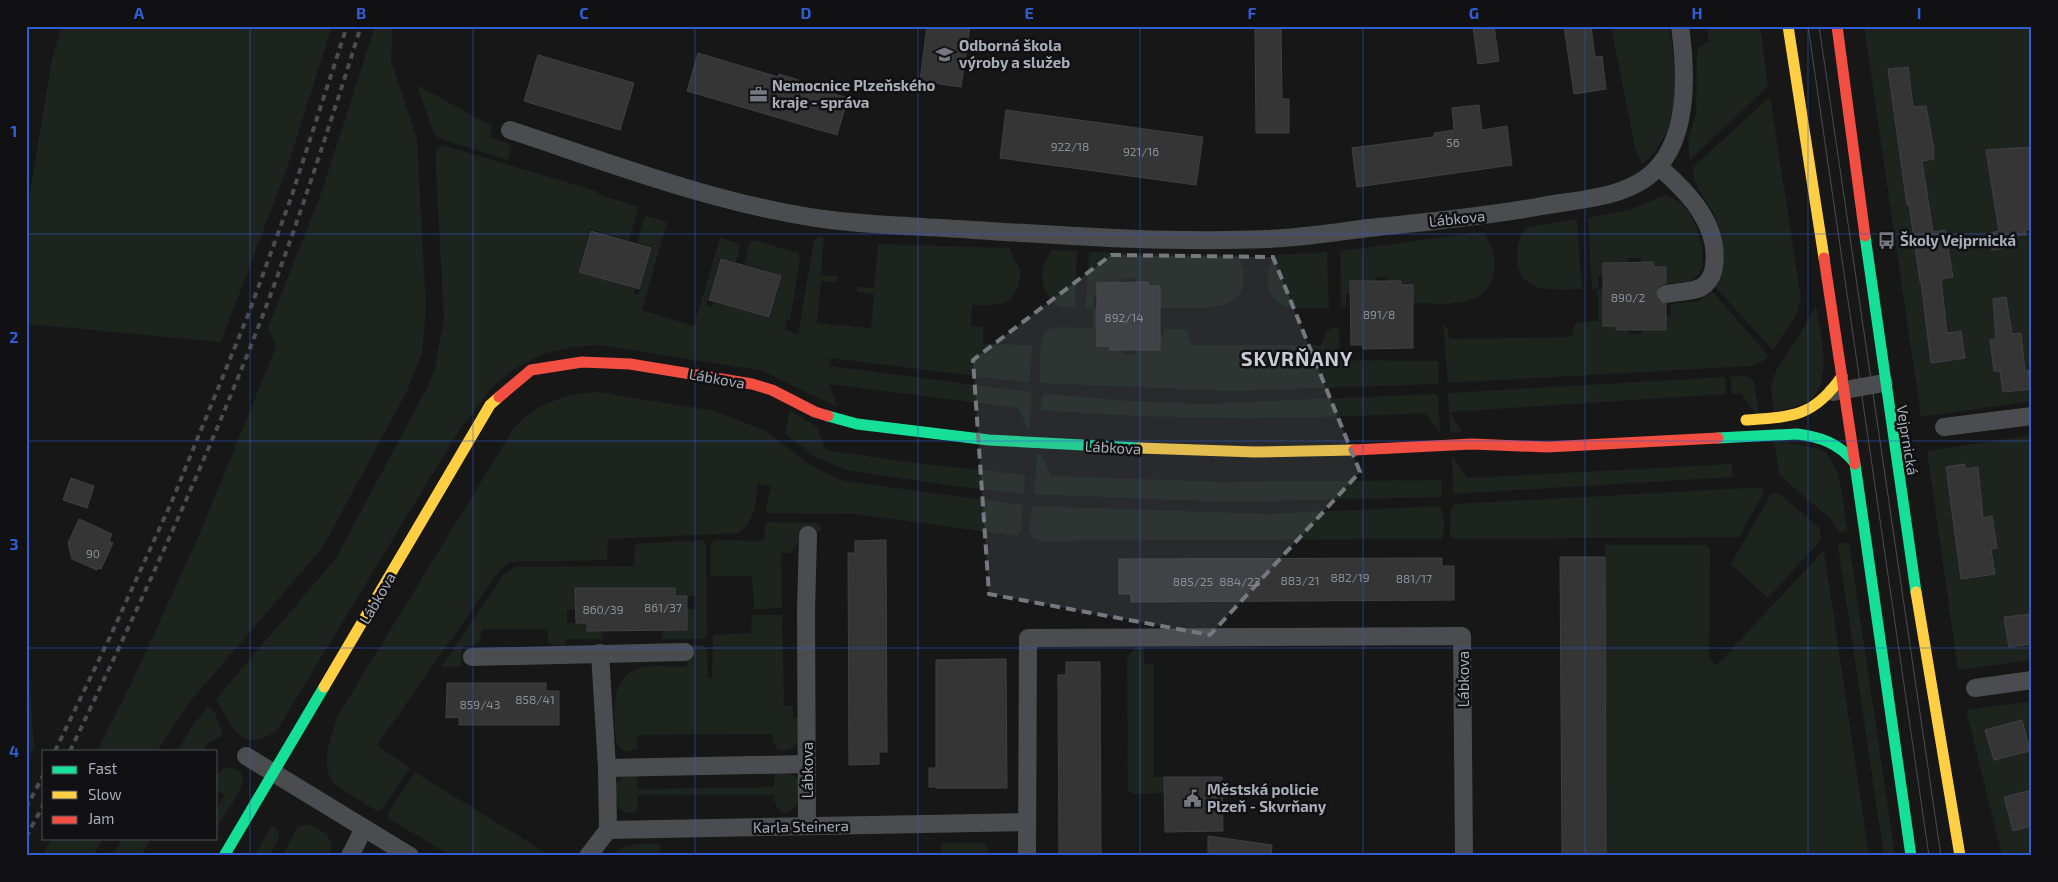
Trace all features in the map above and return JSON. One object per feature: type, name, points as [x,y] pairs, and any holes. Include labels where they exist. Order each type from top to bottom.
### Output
[{"type":"street","name":"Lábkova","points":[[510,130],[752,206],[816,218],[1028,233],[1192,240],[1270,239],[1508,212],[1615,192],[1639,183],[1659,167],[1675,143],[1682,106],[1685,68],[1680,26]]},
{"type":"street","points":[[1788,26],[1839,386],[1854,462],[1911,856]]},
{"type":"street","name":"Vejprnická","points":[[1837,26],[1884,383],[1932,697],[1960,856]]},
{"type":"street","points":[[1659,167],[1688,194],[1706,220],[1716,254],[1713,270],[1707,283],[1698,288],[1666,294]]},
{"type":"street","name":"Lábkova","points":[[224,856],[490,405],[531,370],[582,362],[630,364],[665,369],[752,384],[772,390],[815,412],[857,424],[989,440],[1170,450],[1255,452],[1472,444],[1547,447],[1797,434],[1818,436],[1834,442],[1854,462]]},
{"type":"street","points":[[1737,420],[1766,419],[1805,412],[1822,403],[1839,386],[1884,383]]},
{"type":"street","points":[[1944,427],[2032,416]]},
{"type":"street","name":"Lábkova","points":[[1472,444],[1527,435]]},
{"type":"street","name":"Lábkova","points":[[807,826],[806,611],[808,534]]},
{"type":"street","name":"Lábkova","points":[[1027,822],[1028,638],[1462,636],[1464,856]]},
{"type":"street","points":[[472,658],[685,652]]},
{"type":"street","points":[[588,856],[608,830],[607,768],[600,653]]},
{"type":"street","points":[[1975,688],[2032,680]]},
{"type":"street","points":[[246,756],[410,856]]},
{"type":"street","points":[[607,768],[807,764]]},
{"type":"street","points":[[1027,822],[1027,856]]},
{"type":"street","name":"Karla Steinera","points":[[608,830],[1027,822]]},
{"type":"street","points":[[350,856],[364,828]]},
{"type":"highlighted area","points":[[1111,255],[1273,257],[1360,472],[1210,635],[989,594],[973,360]]},
{"type":"shaded area","points":[[62,26],[332,26],[288,165],[221,342],[26,324],[26,218],[52,58]]},
{"type":"shaded area","points":[[375,26],[393,26],[391,61],[417,138],[426,308],[422,354],[407,391],[323,547],[188,704],[158,750],[98,750],[133,680],[200,533],[276,347],[268,328],[322,191]]},
{"type":"shaded area","points":[[1611,26],[1669,26],[1675,82],[1671,117],[1665,134],[1656,150],[1642,164],[1635,148]]},
{"type":"shaded area","points":[[1707,26],[1760,26],[1768,86],[1690,160],[1688,140],[1696,114],[1697,53],[1699,47],[1709,41]]},
{"type":"shaded area","points":[[1864,26],[2032,26],[2032,401],[1921,417]]},
{"type":"shaded area","points":[[417,85],[492,126],[490,137],[512,145],[508,160],[438,138],[433,131]]},
{"type":"shaded area","points":[[1770,97],[1801,298],[1796,315],[1773,350],[1715,287],[1722,268],[1723,240],[1713,212],[1697,186],[1693,174],[1693,167]]},
{"type":"shaded area","points":[[442,145],[596,191],[600,195],[637,206],[638,209],[629,240],[590,229],[578,272],[635,289],[634,294],[638,295],[652,247],[637,243],[644,218],[647,216],[667,222],[642,310],[694,326],[720,238],[740,245],[736,262],[720,258],[706,306],[711,307],[713,302],[770,318],[782,276],[744,264],[750,242],[753,240],[799,253],[800,258],[790,320],[787,319],[785,330],[798,334],[814,241],[820,236],[824,237],[821,275],[838,276],[837,282],[821,281],[817,323],[871,328],[874,294],[857,292],[857,287],[874,288],[878,244],[1009,248],[1021,272],[1015,292],[1006,302],[1000,304],[972,305],[971,326],[983,327],[983,344],[1032,345],[1029,383],[831,358],[830,366],[1030,392],[1032,395],[1029,431],[1018,408],[829,384],[837,407],[763,371],[601,345],[572,347],[543,354],[514,369],[493,386],[458,432],[277,730],[265,738],[247,739],[239,735],[233,728],[216,699],[336,558],[428,386],[435,367],[444,320],[436,172],[436,151]]},
{"type":"shaded area","points":[[1665,195],[1685,207],[1699,234],[1703,253],[1700,271],[1696,277],[1686,282],[1666,283],[1666,267],[1653,267],[1653,262],[1641,263],[1641,258],[1628,258],[1627,263],[1603,263],[1603,275],[1598,276],[1598,289],[1592,289],[1588,218],[1629,210]]},
{"type":"shaded area","points":[[1577,219],[1582,289],[1549,289],[1530,284],[1523,278],[1519,268],[1517,255],[1522,233],[1527,227]]},
{"type":"shaded area","points":[[1483,232],[1493,251],[1495,261],[1494,272],[1490,285],[1483,293],[1473,299],[1450,303],[1413,303],[1413,285],[1401,285],[1388,281],[1388,277],[1375,277],[1375,281],[1350,281],[1350,294],[1346,294],[1346,307],[1341,307],[1340,251]]},
{"type":"shaded area","points":[[1051,250],[1077,251],[1075,308],[1061,307],[1054,303],[1044,288],[1043,270]]},
{"type":"shaded area","points":[[1089,252],[1239,255],[1244,275],[1242,290],[1235,299],[1223,305],[1192,308],[1160,308],[1159,286],[1148,286],[1135,282],[1135,278],[1122,278],[1122,283],[1097,283],[1097,295],[1093,296],[1093,308],[1097,309],[1098,346],[1110,346],[1110,350],[1122,350],[1123,355],[1135,354],[1136,350],[1160,350],[1160,337],[1164,337],[1164,329],[1187,331],[1192,345],[1321,345],[1326,332],[1332,328],[1339,328],[1340,360],[1438,361],[1439,384],[1232,391],[1040,383],[1040,353],[1046,332],[1059,327],[1093,329],[1093,309],[1086,308]]},
{"type":"shaded area","points":[[1327,252],[1329,308],[1292,308],[1282,304],[1271,294],[1268,275],[1274,255]]},
{"type":"shaded area","points":[[1598,289],[1603,289],[1603,326],[1616,326],[1616,330],[1628,330],[1629,334],[1641,334],[1642,330],[1666,330],[1666,317],[1671,317],[1671,304],[1699,301],[1712,291],[1768,355],[1765,360],[1751,366],[1448,383],[1443,323],[1448,330],[1449,339],[1571,337],[1575,324],[1598,321]]},
{"type":"shaded area","points":[[1816,305],[1824,357],[1821,383],[1816,394],[1804,404],[1774,412],[1771,388],[1776,371]]},
{"type":"shaded area","points":[[1745,375],[1754,381],[1759,414],[1756,414],[1741,393],[1732,394],[1730,377]]},
{"type":"shaded area","points":[[1725,377],[1726,394],[1450,412],[1462,432],[1450,433],[1448,393]]},
{"type":"shaded area","points":[[599,392],[715,411],[766,431],[811,466],[844,481],[1023,505],[1021,532],[1018,536],[855,514],[768,513],[766,509],[771,486],[758,484],[754,511],[748,523],[738,533],[608,539],[607,560],[510,562],[500,570],[377,745],[410,768],[382,810],[377,811],[334,784],[330,776],[327,768],[328,751],[337,717],[514,428],[532,412],[552,401],[563,397]]},
{"type":"shaded area","points":[[1046,394],[1128,401],[1203,404],[1434,394],[1438,396],[1440,434],[1425,413],[1281,418],[1137,416],[1041,410],[1042,396]]},
{"type":"shaded area","points":[[790,410],[817,427],[826,450],[917,463],[1025,475],[1024,494],[846,470],[813,456],[785,433]]},
{"type":"shaded area","points":[[2032,435],[2032,660],[1958,670],[1927,451]]},
{"type":"shaded area","points":[[1774,441],[1816,448],[1828,455],[1834,464],[1841,486],[1847,531],[1839,532],[1832,520],[1779,473]]},
{"type":"shaded area","points":[[1037,454],[1041,455],[1051,476],[1222,482],[1441,480],[1442,497],[1227,502],[1034,494]]},
{"type":"shaded area","points":[[1452,456],[1467,478],[1732,464],[1733,477],[1453,494]]},
{"type":"shaded area","points":[[1764,487],[1763,494],[1739,537],[1455,539],[1450,536],[1451,510],[1454,504]]},
{"type":"shaded area","points":[[1778,493],[1819,527],[1821,537],[1819,542],[1768,598],[1731,564],[1771,494]]},
{"type":"shaded area","points":[[1032,506],[1270,514],[1439,506],[1443,513],[1444,527],[1441,539],[1042,541],[1033,538],[1029,533]]},
{"type":"shaded area","points":[[769,522],[816,523],[821,527],[821,531],[800,531],[799,541],[795,548],[790,553],[781,553],[782,608],[754,609],[752,576],[711,576],[711,545],[715,540],[764,541],[765,525]]},
{"type":"shaded area","points":[[702,540],[706,545],[707,634],[702,639],[662,639],[662,631],[687,630],[687,609],[696,609],[696,596],[675,596],[675,588],[576,588],[576,609],[567,610],[567,623],[587,623],[588,631],[602,631],[603,639],[565,639],[565,646],[552,645],[548,642],[547,629],[482,629],[477,644],[462,647],[461,667],[441,667],[504,574],[514,567],[634,566],[635,544]]},
{"type":"shaded area","points":[[1849,542],[1895,856],[1884,856],[1838,546],[1839,544]]},
{"type":"shaded area","points":[[1605,545],[1706,545],[1710,549],[1709,657],[1716,666],[1824,550],[1869,856],[1606,856]]},
{"type":"shaded area","points":[[752,615],[782,615],[784,706],[792,706],[794,718],[800,718],[799,736],[795,745],[791,749],[778,750],[773,743],[773,734],[637,735],[637,749],[625,752],[616,743],[614,720],[616,697],[619,686],[624,678],[632,671],[644,667],[687,667],[688,645],[703,645],[707,651],[708,678],[712,679],[713,635],[751,633]]},
{"type":"shaded area","points":[[26,631],[34,747],[26,762]]},
{"type":"shaded area","points":[[1136,647],[1144,648],[1144,664],[1154,663],[1154,777],[1164,777],[1164,793],[1134,794],[1128,790],[1127,658]]},
{"type":"shaded area","points":[[2032,701],[2032,856],[2002,856],[1966,710]]},
{"type":"shaded area","points":[[208,707],[215,713],[223,735],[207,744],[204,750],[178,750],[194,724]]},
{"type":"shaded area","points":[[228,767],[235,769],[241,773],[243,782],[218,825],[218,806],[224,796],[218,790],[218,774],[222,769]]},
{"type":"shaded area","points":[[785,771],[798,779],[800,795],[795,807],[785,813],[776,806],[774,795],[638,795],[638,807],[634,813],[628,813],[620,809],[615,797],[615,786],[624,776],[637,776],[638,789],[774,787],[774,775]]},
{"type":"shaded area","points":[[415,772],[551,856],[451,856],[388,818],[388,812]]},
{"type":"shaded area","points":[[311,825],[327,834],[332,846],[328,856],[282,856],[298,827]]},
{"type":"shaded area","points":[[272,826],[279,831],[279,838],[269,856],[254,856]]},
{"type":"shaded area","points":[[51,840],[102,840],[93,856],[43,856]]},
{"type":"shaded area","points":[[122,840],[150,840],[141,856],[112,856]]},
{"type":"shaded area","points":[[941,843],[984,843],[988,848],[988,856],[942,856]]},
{"type":"shaded area","points":[[636,844],[660,844],[660,856],[611,856],[623,847]]},
{"type":"building","name":"Odborná škola výroby a služeb","points":[[927,26],[970,26],[961,87],[920,81]]},
{"type":"building","points":[[1255,26],[1281,26],[1282,99],[1289,99],[1289,133],[1256,133]]},
{"type":"building","points":[[1473,26],[1494,26],[1499,61],[1478,64]]},
{"type":"building","points":[[1564,26],[1591,26],[1595,57],[1602,56],[1606,89],[1574,94]]},
{"type":"building","points":[[698,53],[778,77],[779,74],[799,80],[798,83],[848,98],[837,135],[687,91]]},
{"type":"building","points":[[538,55],[634,83],[620,130],[524,101]]},
{"type":"building","points":[[1908,67],[1913,107],[1926,106],[1934,150],[1934,159],[1922,161],[1933,232],[1945,230],[1953,277],[1941,279],[1947,333],[1961,331],[1965,358],[1931,363],[1921,282],[1909,204],[1907,205],[1888,69]]},
{"type":"building","points":[[1479,105],[1482,130],[1507,126],[1512,165],[1357,187],[1352,148],[1434,137],[1434,133],[1454,130],[1452,108]]},
{"type":"building","points":[[1006,110],[1203,137],[1196,185],[1000,158]]},
{"type":"building","points":[[2032,147],[2032,229],[2025,230],[2026,235],[2015,236],[2017,246],[1992,250],[1989,233],[1999,231],[1986,150]]},
{"type":"building","points":[[591,231],[651,248],[639,289],[579,272]]},
{"type":"building","points":[[721,259],[781,276],[769,317],[709,300]]},
{"type":"building","points":[[1653,262],[1654,267],[1666,267],[1666,283],[1659,286],[1656,295],[1658,301],[1666,304],[1666,330],[1616,330],[1616,326],[1603,326],[1603,263]]},
{"type":"building","points":[[1350,281],[1401,281],[1401,285],[1413,285],[1413,348],[1363,349],[1363,345],[1351,345]]},
{"type":"building","points":[[1148,282],[1148,286],[1160,286],[1160,350],[1110,350],[1110,346],[1097,346],[1097,283]]},
{"type":"building","points":[[2006,297],[2012,334],[2021,333],[2025,371],[2028,370],[2031,389],[2003,392],[2000,371],[1994,371],[1990,340],[1996,339],[1993,299]]},
{"type":"building","points":[[1965,464],[1965,469],[1978,467],[1983,518],[1992,516],[1997,548],[1991,549],[1995,574],[1961,579],[1946,467]]},
{"type":"building","points":[[71,478],[94,486],[87,508],[63,500]]},
{"type":"building","points":[[79,519],[112,534],[109,541],[113,543],[101,569],[98,568],[97,570],[72,559],[68,543]]},
{"type":"building","points":[[886,540],[887,752],[879,752],[879,764],[849,765],[848,553],[855,553],[855,541]]},
{"type":"building","points":[[1560,557],[1605,557],[1606,856],[1562,856]]},
{"type":"building","points":[[1442,558],[1442,566],[1454,566],[1454,600],[1131,602],[1131,594],[1119,594],[1119,559]]},
{"type":"building","points":[[575,588],[675,588],[675,596],[687,596],[687,630],[587,631],[587,623],[576,623]]},
{"type":"building","points":[[2032,614],[2032,644],[2009,647],[2004,617]]},
{"type":"building","points":[[1006,659],[1007,788],[929,787],[929,768],[936,768],[936,660]]},
{"type":"building","points":[[1066,662],[1100,662],[1101,856],[1059,856],[1058,675],[1066,675]]},
{"type":"building","points":[[447,683],[546,683],[546,691],[559,691],[559,725],[459,725],[459,717],[446,718]]},
{"type":"building","points":[[2022,720],[2030,751],[1994,760],[1985,730]]},
{"type":"building","points":[[1164,777],[1222,777],[1223,831],[1165,832]]},
{"type":"building","points":[[2032,790],[2032,826],[2013,831],[2004,797]]},
{"type":"building","points":[[1208,836],[1272,845],[1271,856],[1208,856]]},
{"type":"tram line","points":[[1808,26],[1929,856]]},
{"type":"tram line","points":[[1819,26],[1941,856]]},
{"type":"railway","points":[[55,750],[172,501],[248,315],[291,198],[347,26]]},
{"type":"railway","points":[[70,750],[170,537],[239,375],[275,284],[301,210],[361,26]]},
{"type":"railway","points":[[26,808],[42,778]]},
{"type":"railway","points":[[26,837],[42,808]]},
{"type":"traffic: fast","points":[[1865,236],[1916,592]]},
{"type":"traffic: fast","points":[[828,416],[857,424],[989,440],[1140,448]]},
{"type":"traffic: fast","points":[[1718,438],[1806,435],[1829,442],[1842,450],[1854,462]]},
{"type":"traffic: fast","points":[[1855,464],[1911,856]]},
{"type":"traffic: fast","points":[[224,856],[324,687]]},
{"type":"traffic: slow","points":[[1788,26],[1824,258]]},
{"type":"traffic: slow","points":[[1746,420],[1776,418],[1801,412],[1822,400],[1842,376]]},
{"type":"traffic: slow","points":[[324,687],[490,405],[499,397]]},
{"type":"traffic: slow","points":[[1140,448],[1255,452],[1354,450]]},
{"type":"traffic: slow","points":[[1916,592],[1960,856]]},
{"type":"traffic: jam","points":[[1837,26],[1865,236]]},
{"type":"traffic: jam","points":[[1824,258],[1855,464]]},
{"type":"traffic: jam","points":[[499,397],[531,370],[582,362],[630,364],[752,384],[772,390],[815,412],[828,416]]},
{"type":"traffic: jam","points":[[1354,450],[1472,444],[1547,447],[1718,438]]},
{"type":"place","name":"Odborná škola výroby a služeb","points":[[945,54]]},
{"type":"place","name":"Nemocnice Plzeňského kraje - správa","points":[[758,94]]},
{"type":"place","name":"Školy Vejprnická","points":[[1886,240]]},
{"type":"place","name":"Městská policie Plzeň - Skvrňany","points":[[1193,798]]},
{"type":"district","name":"SKVRŇANY","points":[[1297,358]]}]
